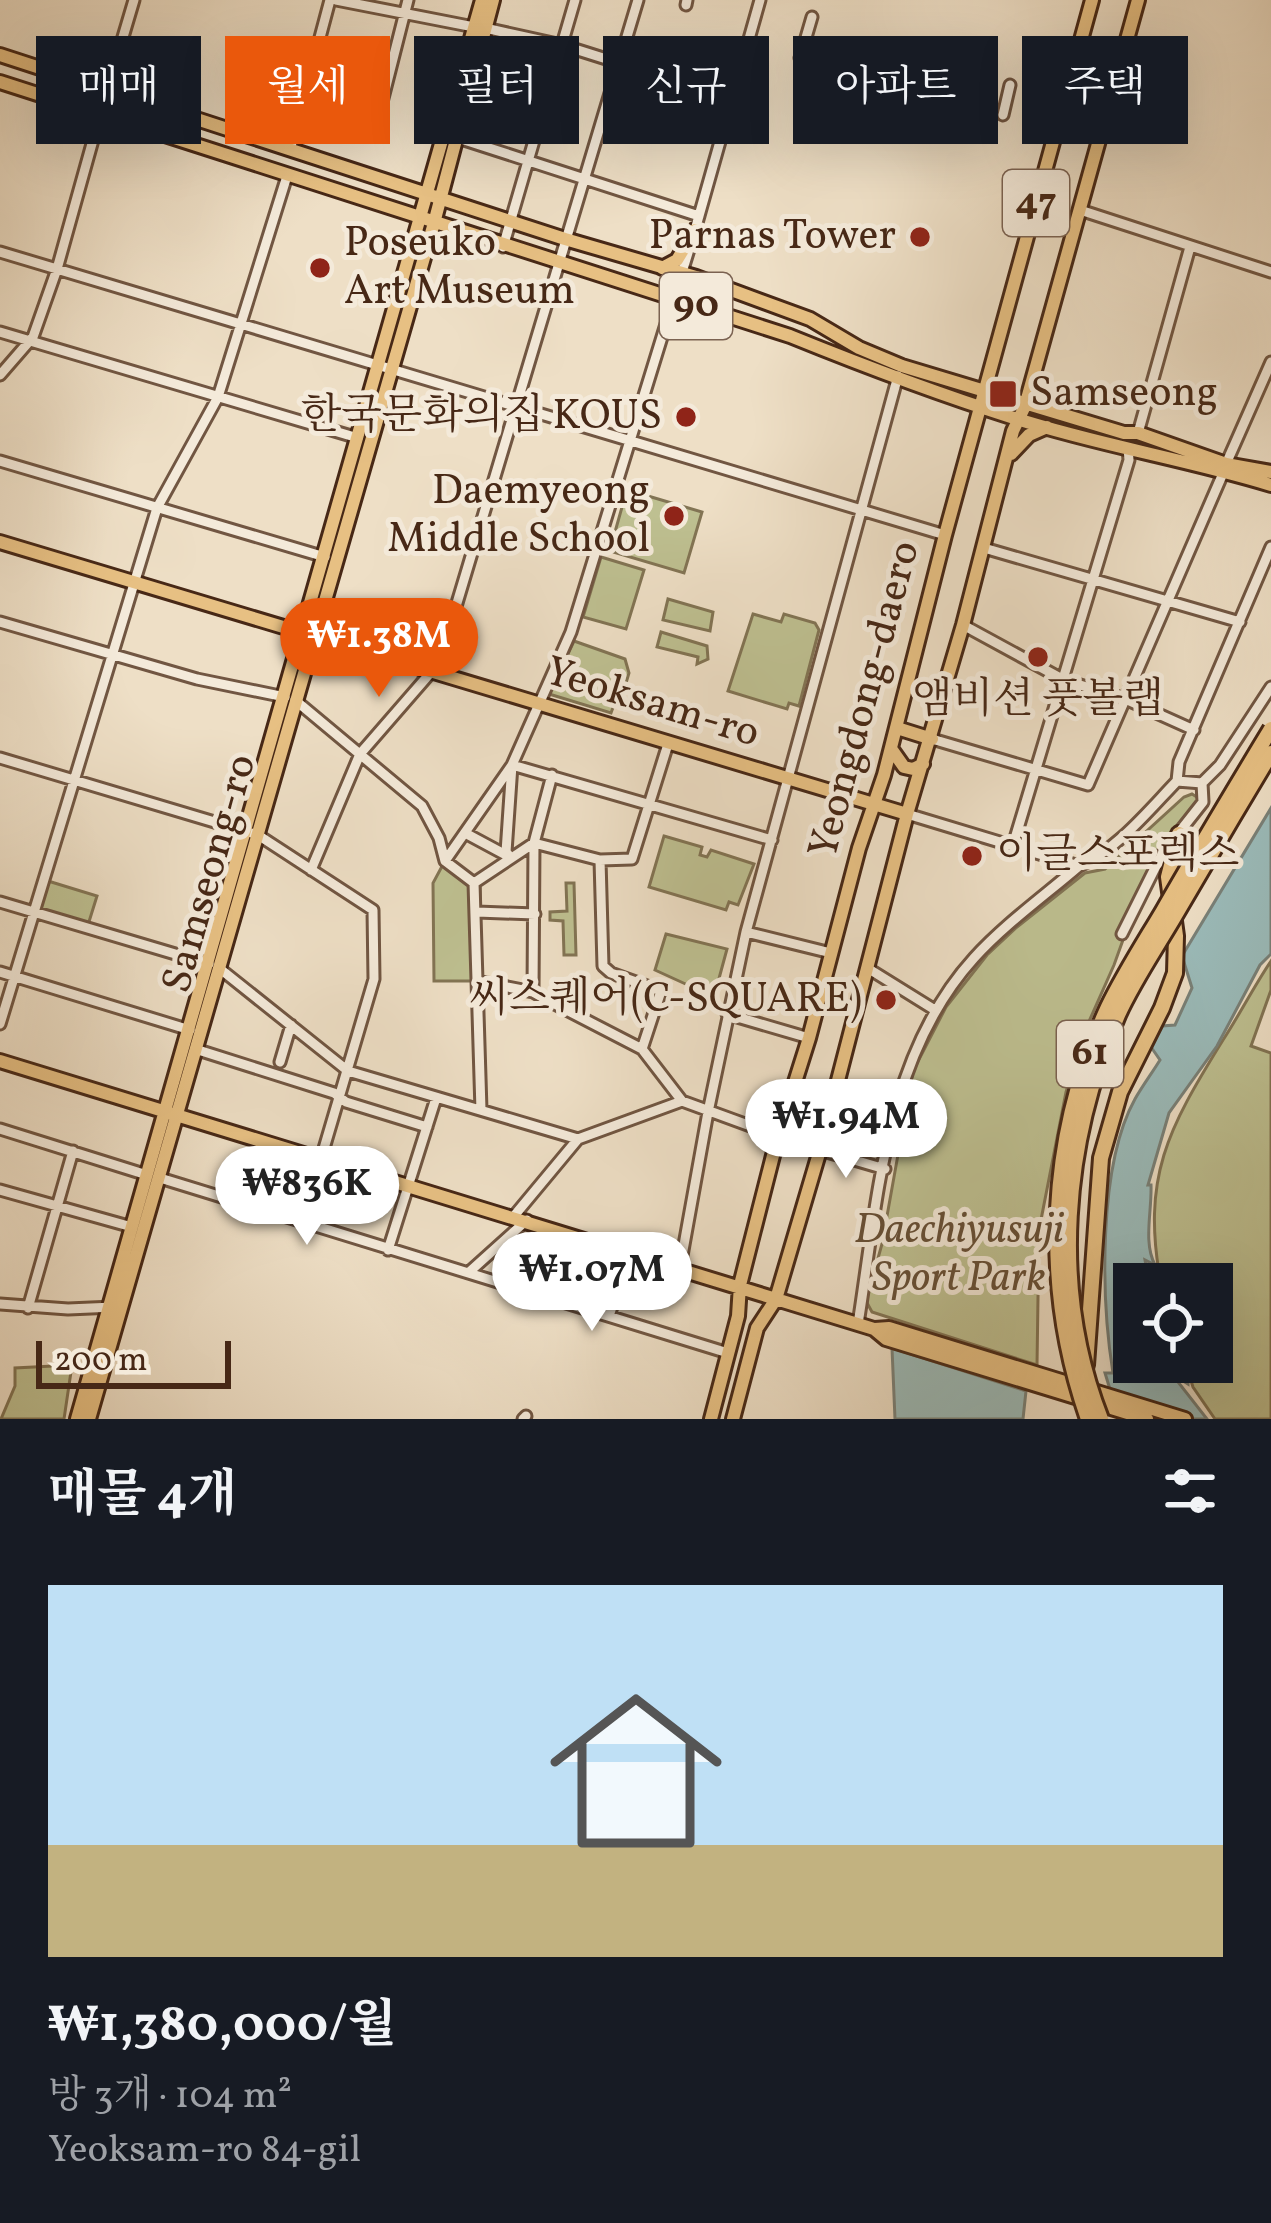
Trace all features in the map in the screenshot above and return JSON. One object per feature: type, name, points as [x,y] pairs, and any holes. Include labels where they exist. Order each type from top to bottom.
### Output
[{"type":"highway","name":"61","points":[[1088,1419],[1068,1351],[1056,1268],[1060,1181],[1078,1090],[1099,1028],[1124,977],[1271,729]]},
{"type":"highway","name":"61","points":[[1101,1419],[1071,1298],[1069,1238],[1078,1149],[1094,1082],[1136,980],[1271,753]]},
{"type":"highway","points":[[1086,1370],[1101,1158],[1120,1092],[1174,974],[1176,936],[1168,877],[1180,834]]},
{"type":"main road","name":"Samseong-ro","points":[[478,36],[482,0]]},
{"type":"main road","name":"Samseong-ro","points":[[172,1112],[195,1049],[214,966],[480,28],[493,0]]},
{"type":"main road","name":"Yeongdong-daero","points":[[711,1419],[778,1136],[897,728],[1092,0]]},
{"type":"main road","name":"Yeongdong-daero","points":[[733,1419],[757,1328],[776,1299],[820,1150],[907,814],[1138,0]]},
{"type":"main road","name":"90","points":[[0,55],[36,67]]},
{"type":"main road","name":"90","points":[[0,82],[36,94]]},
{"type":"main road","name":"90","points":[[201,121],[681,273],[810,319],[900,372],[956,398],[1024,406],[1138,433],[1271,485]]},
{"type":"main road","name":"90","points":[[189,144],[900,372],[984,400],[1019,420],[1128,448],[1271,472]]},
{"type":"main road","name":"Samseong-ro","points":[[434,196],[456,144]]},
{"type":"main road","points":[[661,268],[674,263],[697,223]]},
{"type":"main road","name":"Samseong-ro","points":[[308,634],[358,438],[384,367]]},
{"type":"main road","points":[[956,398],[969,413],[974,439]]},
{"type":"main road","points":[[1006,460],[1029,435],[1049,426]]},
{"type":"main road","name":"Yeoksam-ro","points":[[2,545],[907,814]]},
{"type":"main road","points":[[897,728],[932,739]]},
{"type":"main road","points":[[891,749],[904,767],[923,764]]},
{"type":"main road","name":"Samseong-ro","points":[[77,1419],[116,1307],[172,1112],[190,1030],[214,966]]},
{"type":"main road","points":[[0,1061],[874,1329],[889,1328],[1185,1419]]},
{"type":"main road","name":"Samseong-ro","points":[[89,1419],[132,1228],[154,1176]]},
{"type":"main road","points":[[874,1329],[886,1339],[1147,1419]]},
{"type":"street","points":[[123,36],[134,0]]},
{"type":"street","points":[[290,150],[333,0],[519,36]]},
{"type":"street","points":[[390,69],[408,0]]},
{"type":"street","points":[[565,36],[575,0]]},
{"type":"street","points":[[627,36],[638,0]]},
{"type":"street","points":[[750,36],[760,0]]},
{"type":"street","points":[[806,36],[812,16]]},
{"type":"street","points":[[1003,115],[1010,85]]},
{"type":"street","points":[[310,870],[359,754],[439,663],[603,113]]},
{"type":"street","points":[[0,375],[31,341],[92,144]]},
{"type":"street","points":[[478,144],[583,177],[697,223]]},
{"type":"street","points":[[503,247],[534,144]]},
{"type":"street","points":[[445,861],[512,765],[574,623],[720,144]]},
{"type":"street","points":[[0,1024],[157,508],[218,397],[287,176]]},
{"type":"street","points":[[1079,211],[1271,272]]},
{"type":"street","points":[[1138,433],[1190,247]]},
{"type":"street","points":[[0,252],[945,536]]},
{"type":"street","points":[[0,332],[358,438]]},
{"type":"street","points":[[932,739],[1088,785],[1271,362]]},
{"type":"street","points":[[680,1268],[746,932],[900,372]]},
{"type":"street","points":[[1013,845],[1129,460],[1128,448]]},
{"type":"street","points":[[0,461],[325,557]]},
{"type":"street","points":[[858,1324],[911,1054],[935,1010],[974,958],[1079,866],[1118,840],[1178,781],[1179,762],[1271,547]]},
{"type":"street","points":[[984,548],[1240,622]]},
{"type":"street","points":[[0,622],[197,679],[290,698],[422,806],[440,838],[445,861],[474,883],[481,1110]]},
{"type":"street","points":[[963,625],[1064,680],[1194,730]]},
{"type":"street","points":[[1178,781],[1202,782],[1220,765],[1271,687]]},
{"type":"street","points":[[474,883],[534,843],[600,860],[635,856],[668,744]]},
{"type":"street","points":[[0,758],[252,834],[373,910],[374,979],[302,1223]]},
{"type":"street","points":[[512,765],[772,840]]},
{"type":"street","points":[[511,858],[506,852],[512,765]]},
{"type":"street","points":[[533,992],[534,843],[552,775]]},
{"type":"street","points":[[1122,934],[1162,854],[1203,802],[1202,782]]},
{"type":"street","name":"Yeoksam-ro","points":[[907,814],[1079,866]]},
{"type":"street","points":[[465,833],[511,858]]},
{"type":"street","points":[[1059,859],[1060,883]]},
{"type":"street","points":[[600,860],[603,966],[610,974],[661,991],[642,1049]]},
{"type":"street","points":[[0,902],[214,966],[348,1071],[578,1139]]},
{"type":"street","points":[[477,912],[535,914]]},
{"type":"street","points":[[746,932],[831,953]]},
{"type":"street","points":[[869,969],[935,1010]]},
{"type":"street","points":[[0,972],[190,1030]]},
{"type":"street","points":[[477,981],[533,992],[642,1049],[682,1101],[778,1136]]},
{"type":"street","points":[[727,1014],[809,1038]]},
{"type":"street","points":[[280,1062],[291,1024]]},
{"type":"street","points":[[195,1049],[427,1127]]},
{"type":"street","points":[[388,1250],[436,1099]]},
{"type":"street","points":[[468,1273],[520,1218],[578,1139],[682,1101]]},
{"type":"street","points":[[0,1129],[728,1353]]},
{"type":"street","points":[[820,1150],[885,1169]]},
{"type":"street","points":[[28,1308],[73,1151]]},
{"type":"street","points":[[0,1190],[132,1228]]},
{"type":"street","points":[[609,1316],[630,1252]]},
{"type":"street","points":[[0,1304],[116,1307]]},
{"type":"green space","points":[[648,496],[702,512],[684,573],[603,549],[608,531],[615,532],[624,500],[634,503]]},
{"type":"green space","points":[[601,557],[644,570],[626,629],[583,617]]},
{"type":"green space","points":[[668,599],[713,612],[710,631],[663,620]]},
{"type":"green space","points":[[753,614],[781,622],[784,614],[815,623],[819,630],[799,706],[789,703],[787,709],[728,691]]},
{"type":"green space","points":[[661,632],[707,646],[708,659],[697,664],[698,657],[657,647]]},
{"type":"green space","points":[[574,641],[625,659],[629,673],[620,703],[615,702],[611,713],[549,694]]},
{"type":"green space","name":"Daechiyusuji Sport Park","points":[[1192,794],[1200,799],[1199,804],[1150,865],[1083,1035],[1066,1092],[1039,1230],[1037,1365],[872,1312],[866,1301],[882,1244],[913,1071],[946,1007],[987,955],[1017,927],[1085,873],[1105,869]]},
{"type":"green space","points":[[664,836],[702,847],[700,855],[707,857],[711,850],[754,864],[738,905],[729,902],[726,910],[649,887]]},
{"type":"green space","points":[[447,857],[480,881],[481,981],[434,981],[433,883]]},
{"type":"green space","points":[[48,881],[97,896],[88,925],[39,910]]},
{"type":"green space","points":[[566,883],[574,883],[576,955],[564,955],[563,921],[550,920],[550,912],[567,911]]},
{"type":"green space","points":[[666,934],[727,949],[714,997],[655,970]]},
{"type":"green space","points":[[1271,961],[1271,990],[1251,1046],[1271,1053],[1271,1419],[1215,1419],[1192,1383],[1233,1383],[1233,1263],[1158,1263],[1157,1183],[1187,1101]]},
{"type":"green space","points":[[72,1365],[64,1419],[1,1419],[15,1386],[15,1368]]},
{"type":"water","points":[[1271,808],[1271,954],[1260,965],[1217,1046],[1169,1113],[1148,1185],[1149,1247],[1154,1263],[1113,1263],[1113,1373],[1105,1271],[1114,1159],[1135,1099],[1160,1060],[1151,1047],[1162,1026],[1175,1025],[1192,988],[1182,956]]},
{"type":"water","points":[[892,1348],[1026,1391],[1023,1419],[895,1419]]},
{"type":"water","points":[[1105,1373],[1113,1373],[1113,1383],[1179,1383],[1207,1419],[1119,1419]]},
{"type":"place","name":"Parnas Tower","points":[[920,237]]},
{"type":"place","name":"Poseuko Art Museum","points":[[320,268]]},
{"type":"place","name":"Samseong","points":[[1003,394]]},
{"type":"place","name":"한국문화의집 KOUS","points":[[686,417]]},
{"type":"place","name":"Daemyeong Middle School","points":[[674,516]]},
{"type":"place","name":"앰비션 풋볼랩","points":[[1038,657]]},
{"type":"place","name":"이글스포렉스","points":[[972,856]]},
{"type":"place","name":"씨스퀘어(C-SQUARE)","points":[[886,1000]]}]
